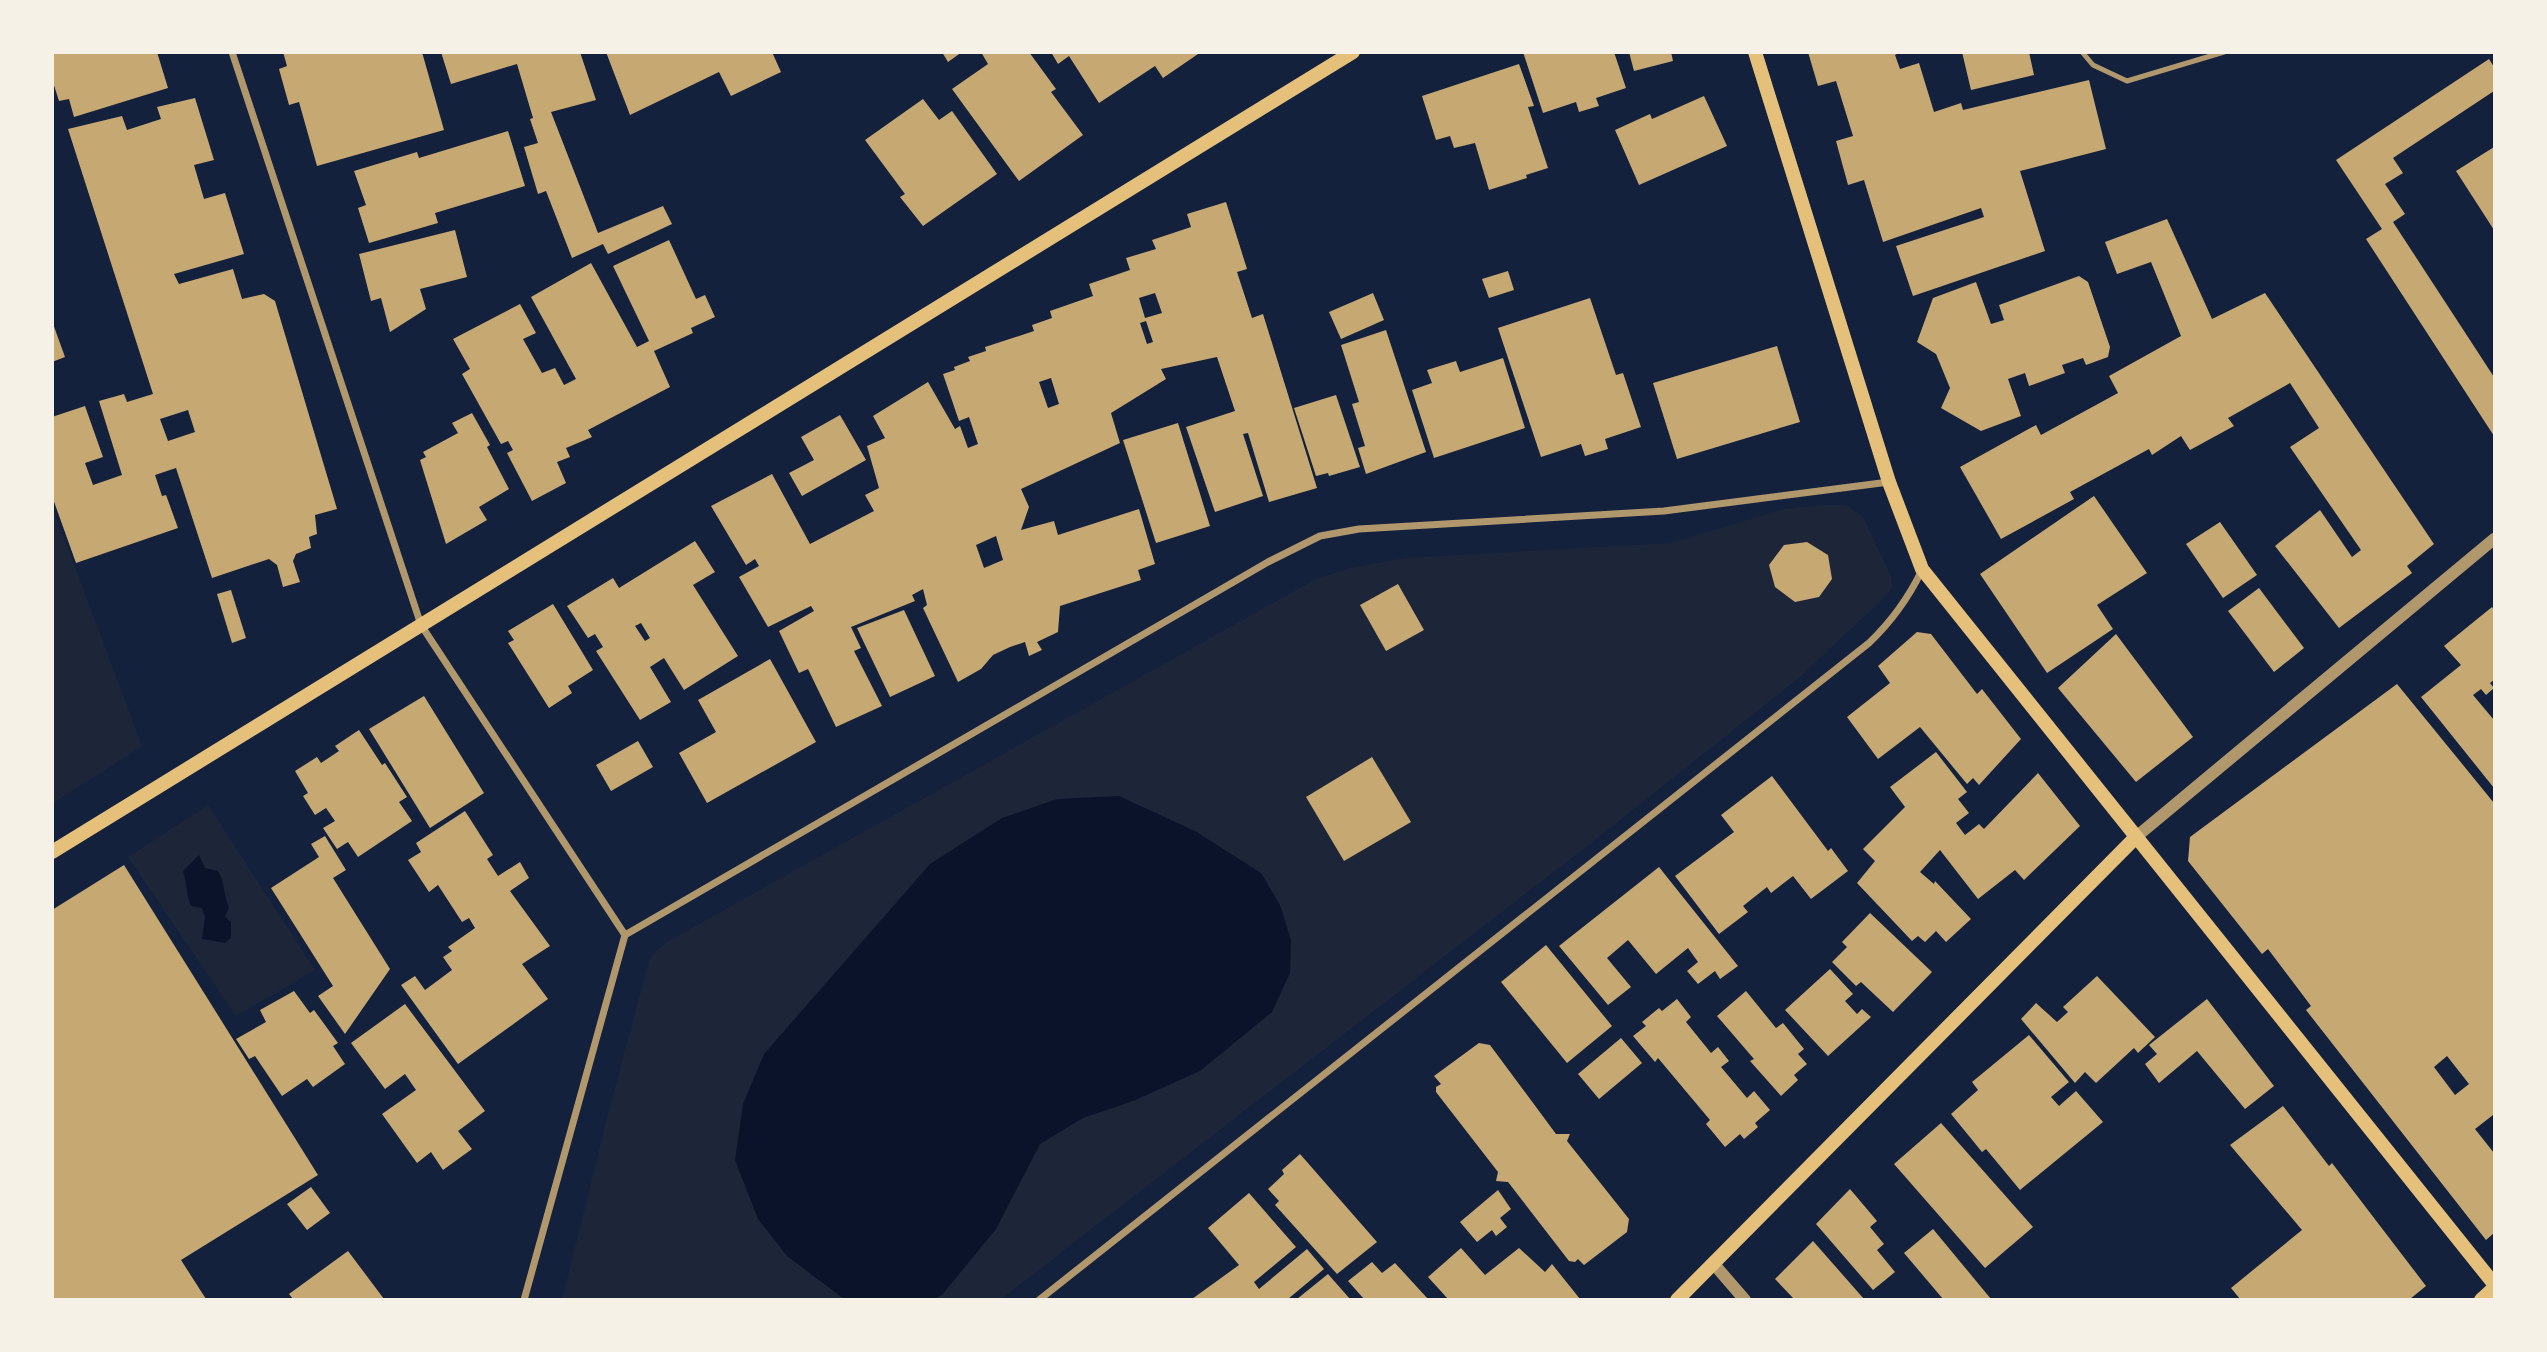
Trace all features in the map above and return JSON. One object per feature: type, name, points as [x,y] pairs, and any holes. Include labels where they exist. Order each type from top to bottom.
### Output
[{"type":"main road","points":[[52,852],[1353,52]]},
{"type":"main road","points":[[1755,52],[1889,482],[1922,569],[2494,1286],[2481,1300]]},
{"type":"main road","points":[[1677,1300],[2136,837]]},
{"type":"street","points":[[232,52],[421,625],[625,935]]},
{"type":"street","points":[[524,1300],[625,935],[1244,576],[1320,536],[1359,529],[1664,511],[1889,482]]},
{"type":"street","points":[[2136,837],[2494,539]]},
{"type":"street","points":[[1039,1300],[1869,643],[1892,621],[1922,569]]},
{"type":"street","points":[[1713,1263],[1745,1300]]},
{"type":"lane","points":[[2082,52],[2093,65],[2127,81],[2224,52]]},
{"type":"shaded area","points":[[1846,505],[1863,517],[1891,576],[1892,587],[1887,595],[1800,677],[1595,840],[1001,1299],[562,1300],[649,961],[667,942],[1316,579],[1350,568],[1406,558],[1671,543],[1784,509]]},
{"type":"shaded area","points":[[52,506],[142,746],[53,803],[52,803]]},
{"type":"shaded area","points":[[1119,796],[1195,831],[1261,873],[1280,905],[1291,940],[1290,973],[1272,1012],[1200,1071],[1133,1101],[1083,1118],[1040,1144],[996,1229],[942,1295],[932,1300],[844,1299],[787,1256],[758,1219],[735,1160],[743,1104],[764,1054],[930,864],[1002,818],[1057,799]]},
{"type":"shaded area","points":[[208,805],[315,970],[236,1016],[128,857]]},
{"type":"shaded area","points":[[199,855],[205,868],[218,871],[222,880],[229,907],[225,917],[231,922],[231,938],[225,943],[202,939],[205,917],[202,908],[191,906],[189,902],[183,871]]},
{"type":"building","points":[[52,52],[157,52],[168,88],[74,117],[69,99],[59,101],[52,79]]},
{"type":"building","points":[[283,52],[422,52],[444,130],[317,166],[299,102],[289,105],[279,69],[287,66]]},
{"type":"building","points":[[441,52],[580,52],[596,100],[551,112],[598,233],[663,206],[672,224],[608,254],[603,244],[572,258],[546,191],[538,194],[524,147],[538,143],[517,64],[451,84]]},
{"type":"building","points":[[606,52],[772,52],[781,72],[731,96],[719,72],[630,115]]},
{"type":"building","points":[[942,52],[962,52],[948,62]]},
{"type":"building","points":[[981,52],[1029,52],[1056,89],[1051,92],[1083,135],[1019,181],[952,89],[988,64]]},
{"type":"building","points":[[1051,52],[1201,52],[1163,78],[1155,66],[1099,103],[1069,56],[1058,64]]},
{"type":"building","points":[[1523,52],[1614,52],[1626,88],[1596,98],[1599,106],[1579,112],[1576,102],[1543,113]]},
{"type":"building","points":[[1629,52],[1671,52],[1673,61],[1634,71]]},
{"type":"building","points":[[1808,52],[1900,52],[1895,55],[1900,69],[1919,63],[1934,112],[1961,103],[1963,110],[2089,80],[2106,149],[2020,171],[2045,251],[1913,296],[1896,246],[1984,217],[1981,208],[1883,242],[1864,180],[1848,185],[1836,141],[1853,136],[1836,81],[1818,86]]},
{"type":"building","points":[[1962,52],[2029,52],[2034,75],[1971,90]]},
{"type":"building","points":[[2489,59],[2494,67],[2494,91],[2393,158],[2403,173],[2385,184],[2405,214],[2393,222],[2494,377],[2494,436],[2366,239],[2382,229],[2336,160]]},
{"type":"building","points":[[1519,64],[1534,106],[1528,107],[1548,168],[1489,190],[1475,143],[1454,148],[1450,136],[1436,140],[1422,96]]},
{"type":"building","points":[[1704,96],[1727,146],[1639,185],[1615,130],[1650,114],[1652,119]]},
{"type":"building","points":[[195,98],[214,160],[194,165],[204,199],[225,193],[244,254],[174,274],[179,284],[233,269],[242,299],[264,294],[275,301],[337,509],[315,515],[317,534],[309,537],[311,548],[296,554],[293,561],[300,582],[283,587],[277,565],[269,559],[212,578],[176,468],[155,475],[162,496],[166,495],[178,528],[76,563],[52,496],[52,417],[85,406],[103,457],[85,463],[93,485],[122,475],[99,401],[124,394],[127,402],[153,394],[68,129],[122,116],[127,130],[161,119],[157,107]],"holes":[[[188,410],[195,432],[168,441],[160,419]]]},
{"type":"building","points":[[923,99],[939,120],[952,111],[997,174],[923,226],[900,197],[905,194],[865,140]]},
{"type":"building","points":[[508,131],[525,186],[435,213],[438,223],[369,243],[358,208],[366,205],[354,171],[417,152],[419,158]]},
{"type":"building","points":[[2494,147],[2494,230],[2456,171]]},
{"type":"building","points":[[1226,202],[1247,269],[1237,272],[1252,318],[1263,314],[1317,488],[1269,502],[1248,433],[1243,434],[1263,496],[1215,512],[1186,427],[1235,411],[1217,357],[1161,369],[1166,379],[1111,413],[1120,443],[1021,489],[1029,507],[1021,530],[1054,521],[1058,535],[1139,509],[1155,564],[1138,570],[1141,580],[1060,606],[1058,632],[1037,642],[1042,650],[1029,656],[1025,642],[1010,647],[993,655],[981,669],[958,682],[923,608],[927,605],[923,589],[912,595],[915,601],[851,627],[861,648],[854,651],[882,706],[836,727],[808,669],[799,673],[779,631],[814,611],[811,606],[768,627],[739,577],[759,566],[755,559],[746,565],[711,506],[772,474],[810,544],[874,511],[865,495],[879,488],[867,446],[885,438],[873,416],[928,382],[955,429],[960,426],[968,448],[978,444],[969,417],[959,421],[943,374],[970,361],[968,357],[986,351],[985,347],[1034,331],[1032,325],[1052,318],[1050,311],[1093,296],[1089,284],[1130,270],[1126,258],[1156,249],[1152,240],[1191,227],[1187,214]],"holes":[[[1155,293],[1162,313],[1145,318],[1139,298]],[[1146,321],[1153,342],[1147,344],[1140,323]],[[1051,378],[1059,404],[1048,408],[1039,382]],[[996,536],[1003,560],[984,568],[976,545]]]},
{"type":"building","points":[[2167,219],[2212,319],[2265,293],[2434,544],[2407,566],[2412,573],[2339,628],[2275,546],[2320,510],[2352,557],[2361,550],[2290,447],[2319,428],[2290,383],[2228,418],[2234,426],[2190,450],[2181,436],[2152,455],[2149,449],[2070,492],[2074,499],[2001,539],[1960,467],[2036,425],[2041,435],[2118,393],[2109,376],[2181,336],[2151,262],[2117,274],[2105,242]]},
{"type":"building","points":[[455,230],[467,277],[420,289],[426,309],[390,332],[381,298],[371,301],[359,254]]},
{"type":"building","points":[[669,240],[696,299],[705,295],[715,317],[691,328],[693,333],[654,351],[670,387],[588,430],[592,437],[566,448],[570,457],[557,462],[566,483],[532,501],[507,453],[513,450],[508,441],[501,444],[462,374],[470,369],[453,339],[520,304],[536,333],[523,339],[542,373],[555,368],[564,385],[576,379],[531,297],[591,263],[637,347],[649,341],[613,266]]},
{"type":"building","points":[[1508,271],[1514,290],[1489,298],[1482,279]]},
{"type":"building","points":[[2079,276],[2088,282],[2110,347],[2108,357],[2086,365],[2083,358],[2062,365],[2065,373],[2029,386],[2025,373],[2008,379],[2021,416],[1981,431],[1941,408],[1950,388],[1936,354],[1917,342],[1933,298],[1976,282],[1991,324],[2004,320],[1999,305]]},
{"type":"building","points":[[1373,293],[1384,320],[1341,339],[1329,312]]},
{"type":"building","points":[[1590,298],[1616,375],[1623,373],[1641,427],[1605,439],[1608,449],[1585,456],[1581,444],[1541,457],[1498,328]]},
{"type":"building","points":[[52,321],[65,357],[52,362]]},
{"type":"building","points":[[1386,330],[1426,452],[1366,474],[1358,448],[1365,446],[1352,404],[1359,402],[1341,345]]},
{"type":"building","points":[[1777,346],[1800,422],[1677,459],[1653,383]]},
{"type":"building","points":[[1503,358],[1525,428],[1434,458],[1412,390],[1432,383],[1427,370],[1456,361],[1460,372]]},
{"type":"building","points":[[1336,395],[1360,467],[1329,476],[1328,473],[1316,476],[1294,408]]},
{"type":"building","points":[[472,413],[490,445],[487,447],[509,489],[479,507],[487,520],[446,544],[420,460],[426,457],[423,452],[458,433],[452,423]]},
{"type":"building","points":[[840,415],[866,460],[802,496],[789,473],[814,460],[801,437]]},
{"type":"building","points":[[1178,423],[1210,526],[1156,543],[1123,440]]},
{"type":"building","points":[[2094,496],[2147,573],[2097,605],[2113,629],[2047,673],[1980,574]]},
{"type":"building","points":[[2220,522],[2257,575],[2223,598],[2186,544]]},
{"type":"building","points":[[695,541],[715,572],[693,585],[738,656],[684,690],[664,658],[650,667],[671,702],[640,720],[596,651],[603,647],[595,634],[588,638],[567,606],[613,578],[619,588]],"holes":[[[641,623],[650,638],[645,641],[635,626]]]},
{"type":"building","points":[[1807,542],[1828,555],[1832,579],[1819,597],[1795,602],[1775,587],[1769,565],[1784,545]]},
{"type":"building","points":[[1398,584],[1424,630],[1386,651],[1360,605]]},
{"type":"building","points":[[2259,588],[2304,648],[2274,672],[2228,611]]},
{"type":"building","points":[[231,590],[246,638],[232,643],[217,594]]},
{"type":"building","points":[[553,604],[593,670],[568,686],[572,693],[549,708],[508,643],[514,640],[508,631]]},
{"type":"building","points":[[2492,607],[2494,680],[2490,683],[2494,688],[2486,695],[2481,689],[2473,695],[2494,720],[2494,788],[2421,697],[2461,665],[2444,646]]},
{"type":"building","points":[[904,610],[935,676],[890,697],[857,628]]},
{"type":"building","points":[[1917,632],[1931,634],[1977,694],[1982,689],[2021,739],[1979,785],[1973,778],[1967,784],[1920,727],[1878,759],[1847,717],[1890,683],[1878,666]]},
{"type":"building","points":[[2116,634],[2193,737],[2136,782],[2058,688]]},
{"type":"building","points":[[770,659],[816,742],[707,803],[679,753],[716,732],[698,700]]},
{"type":"building","points":[[2397,684],[2494,803],[2494,1117],[2493,1115],[2475,1129],[2494,1153],[2494,1233],[2486,1240],[2306,1010],[2311,1006],[2268,949],[2262,954],[2188,861],[2190,837]],"holes":[[[2447,1056],[2469,1084],[2455,1095],[2434,1067]]]},
{"type":"building","points":[[424,696],[484,793],[430,828],[369,729]]},
{"type":"building","points":[[359,730],[407,797],[399,802],[412,821],[358,857],[348,842],[337,849],[323,828],[335,821],[326,808],[315,815],[303,796],[308,793],[295,771],[317,757],[321,763],[339,751],[335,746]]},
{"type":"building","points":[[638,741],[653,767],[611,791],[596,765]]},
{"type":"building","points":[[1936,752],[1967,792],[1958,799],[1969,813],[1956,823],[1965,835],[1979,824],[1984,829],[2038,773],[2080,826],[2024,880],[2015,870],[1978,899],[1940,850],[1920,872],[1934,884],[1935,881],[1971,919],[1946,942],[1936,931],[1925,942],[1918,936],[1912,941],[1857,883],[1875,861],[1863,849],[1905,807],[1890,787]]},
{"type":"building","points":[[1372,757],[1411,822],[1344,861],[1306,797]]},
{"type":"building","points":[[1772,776],[1828,851],[1831,848],[1848,871],[1811,899],[1793,876],[1771,893],[1767,887],[1743,906],[1748,912],[1719,934],[1675,876],[1734,832],[1721,815]]},
{"type":"building","points":[[465,811],[493,855],[487,859],[498,876],[520,862],[529,878],[510,891],[550,946],[522,964],[548,999],[458,1064],[401,985],[415,976],[425,990],[452,970],[443,957],[452,951],[448,947],[475,928],[469,918],[462,922],[438,885],[429,892],[408,860],[421,852],[416,843]]},
{"type":"building","points":[[325,836],[346,870],[333,878],[390,969],[345,1034],[318,996],[333,986],[271,888],[319,857],[311,844]]},
{"type":"building","points":[[124,865],[318,1175],[181,1260],[206,1299],[52,1299],[52,910]]},
{"type":"building","points":[[1659,867],[1738,966],[1720,979],[1715,971],[1698,984],[1687,971],[1698,962],[1688,948],[1656,974],[1628,940],[1607,958],[1631,987],[1608,1005],[1559,946]]},
{"type":"building","points":[[1870,913],[1932,972],[1893,1012],[1861,982],[1856,986],[1832,962],[1847,947],[1842,942]]},
{"type":"building","points":[[1546,945],[1612,1026],[1567,1063],[1501,982]]},
{"type":"building","points":[[1830,969],[1853,994],[1845,1001],[1857,1014],[1862,1009],[1871,1017],[1828,1056],[1785,1010]]},
{"type":"building","points":[[2097,976],[2155,1037],[2138,1053],[2134,1048],[2096,1083],[2085,1072],[2075,1083],[2021,1019],[2036,1003],[2057,1022],[2068,1012],[2063,1007]]},
{"type":"building","points":[[294,991],[310,1013],[314,1010],[338,1043],[333,1046],[345,1064],[313,1087],[307,1079],[282,1096],[255,1056],[249,1059],[236,1039],[266,1022],[260,1010]]},
{"type":"building","points":[[1746,991],[1776,1028],[1783,1023],[1804,1049],[1798,1054],[1807,1064],[1794,1075],[1798,1080],[1781,1096],[1750,1061],[1754,1059],[1717,1016]]},
{"type":"building","points":[[1677,999],[1691,1017],[1686,1022],[1711,1053],[1718,1047],[1729,1061],[1721,1067],[1747,1098],[1754,1091],[1770,1110],[1755,1123],[1758,1127],[1744,1139],[1740,1134],[1725,1147],[1706,1124],[1710,1120],[1658,1058],[1655,1062],[1633,1036],[1646,1026],[1642,1022],[1659,1008],[1662,1011]]},
{"type":"building","points":[[2207,999],[2274,1086],[2245,1109],[2197,1051],[2159,1083],[2145,1064],[2157,1054],[2149,1045]]},
{"type":"building","points":[[405,1004],[485,1111],[458,1131],[472,1149],[443,1170],[431,1152],[417,1163],[382,1114],[416,1090],[405,1074],[385,1089],[351,1043]]},
{"type":"building","points":[[2029,1035],[2069,1082],[2051,1097],[2059,1106],[2076,1091],[2103,1122],[2020,1190],[1986,1149],[1982,1152],[1951,1114],[1978,1090],[1972,1082]]},
{"type":"building","points":[[1621,1038],[1642,1063],[1599,1099],[1578,1074]]},
{"type":"building","points":[[1479,1043],[1490,1045],[1556,1134],[1570,1134],[1567,1141],[1629,1219],[1627,1232],[1584,1265],[1578,1259],[1575,1262],[1569,1261],[1508,1182],[1496,1181],[1498,1172],[1436,1092],[1436,1087],[1441,1084],[1434,1076]]},
{"type":"building","points":[[2283,1106],[2329,1166],[2332,1163],[2426,1286],[2410,1299],[2240,1299],[2231,1288],[2302,1230],[2230,1145]]},
{"type":"building","points":[[1941,1123],[2033,1227],[1985,1268],[1894,1164]]},
{"type":"building","points":[[1300,1154],[1377,1242],[1337,1274],[1275,1205],[1279,1201],[1268,1189],[1284,1174],[1282,1170]]},
{"type":"building","points":[[311,1187],[330,1213],[307,1230],[287,1204]]},
{"type":"building","points":[[1850,1189],[1877,1221],[1870,1227],[1884,1244],[1877,1250],[1895,1272],[1873,1290],[1816,1224]]},
{"type":"building","points":[[1498,1190],[1511,1209],[1500,1218],[1507,1227],[1496,1236],[1492,1230],[1477,1242],[1460,1222]]},
{"type":"building","points":[[1249,1193],[1296,1247],[1254,1282],[1259,1289],[1307,1249],[1324,1269],[1288,1299],[1192,1299],[1239,1265],[1208,1228]]},
{"type":"building","points":[[1933,1229],[1991,1299],[1943,1299],[1904,1253]]},
{"type":"building","points":[[1813,1241],[1864,1299],[1794,1299],[1775,1279]]},
{"type":"building","points":[[1461,1248],[1485,1275],[1519,1248],[1545,1272],[1552,1264],[1580,1299],[1448,1299],[1428,1277]]},
{"type":"building","points":[[348,1251],[384,1299],[293,1299],[289,1294]]},
{"type":"building","points":[[1372,1262],[1382,1273],[1395,1263],[1428,1299],[1364,1299],[1348,1281]]},
{"type":"building","points":[[1328,1274],[1350,1299],[1297,1299]]}]
